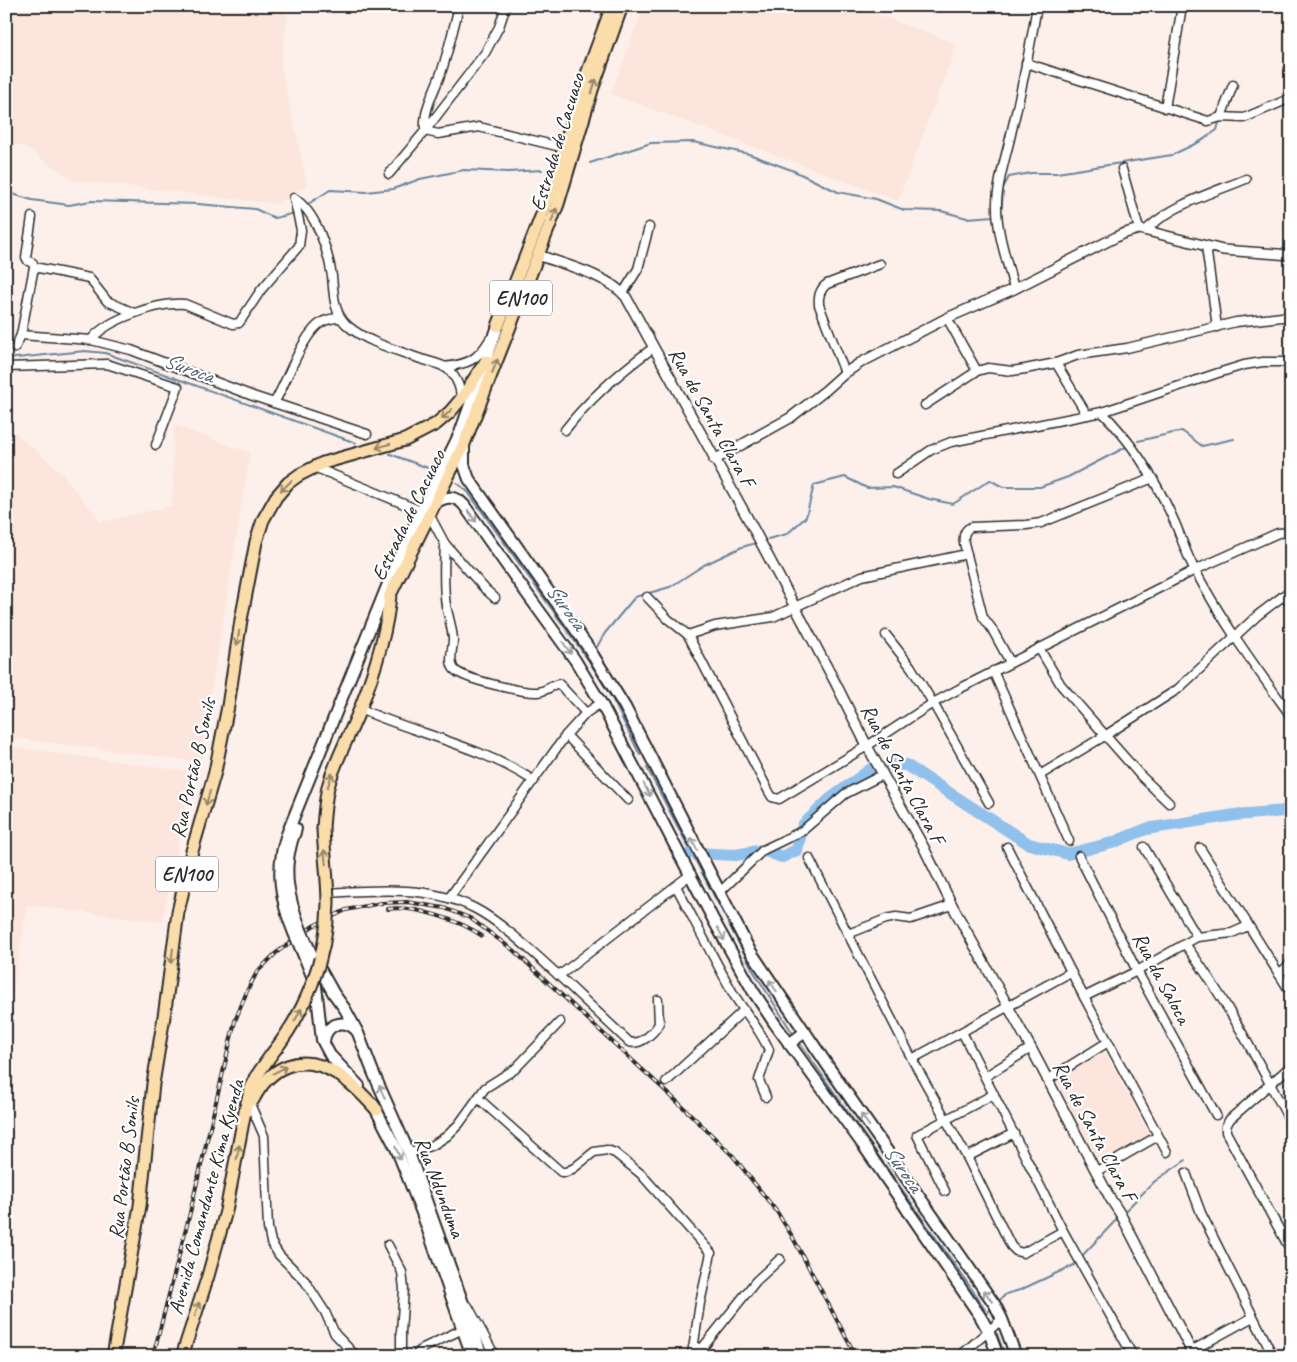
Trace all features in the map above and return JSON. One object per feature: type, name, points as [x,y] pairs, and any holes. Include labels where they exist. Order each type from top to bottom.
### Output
[{"type":"main road","name":"Estrada de Cacuaco","points":[[297,932],[287,882],[288,858],[293,836],[390,595],[447,468],[498,326],[550,194],[584,82],[612,6]]},
{"type":"main road","name":"Estrada de Cacuaco","points":[[447,468],[464,444],[558,204],[592,90],[622,6]]},
{"type":"main road","name":"Estrada de Cacuaco","points":[[361,453],[405,440],[436,424],[450,412],[486,361]]},
{"type":"main road","points":[[464,444],[464,465],[469,480],[601,666],[625,707],[749,949],[995,1306],[1016,1356]]},
{"type":"main road","name":"Rua Portão B Sonils","points":[[113,1356],[140,1206],[153,1084],[178,912],[192,851],[215,772],[256,542],[263,520],[276,497],[294,479],[314,467],[361,453]]},
{"type":"main road","points":[[428,510],[441,499],[448,497],[456,498],[464,505],[522,589],[575,660],[601,703],[733,957],[753,991],[789,1044],[863,1145],[988,1330],[998,1356]]},
{"type":"main road","name":"Estrada de Cacuaco","points":[[358,1033],[345,1009],[308,955],[283,904],[280,890],[280,862],[283,847],[376,610],[398,559],[428,510]]},
{"type":"main road","name":"Avenida Comandante Kima Kyenda","points":[[182,1356],[208,1276],[226,1211],[246,1106],[255,1078],[292,1025],[310,990],[322,951],[326,928],[328,893],[323,828],[324,803],[328,785],[360,709],[388,617],[390,595]]},
{"type":"main road","points":[[634,767],[651,758]]},
{"type":"main road","name":"Estrada de Cacuaco","points":[[308,955],[316,986],[320,1031],[325,1047]]},
{"type":"main road","points":[[325,1047],[325,1036],[332,1026],[338,1024],[350,1025],[358,1033]]},
{"type":"main road","points":[[789,1044],[805,1032]]},
{"type":"main road","name":"Rua Ndunduma","points":[[358,1033],[372,1072],[409,1153],[482,1356]]},
{"type":"main road","name":"Rua Ndunduma","points":[[325,1047],[330,1055],[369,1097],[396,1148],[422,1213],[472,1356]]},
{"type":"main road","points":[[244,1123],[261,1085],[278,1069],[293,1064],[310,1064],[322,1067],[340,1076],[356,1088],[377,1110]]},
{"type":"street","points":[[425,131],[424,120],[427,106],[443,66],[459,6]]},
{"type":"street","points":[[389,174],[485,53],[499,27],[506,6]]},
{"type":"street","points":[[1014,289],[1002,244],[997,202],[1036,6]]},
{"type":"street","points":[[1165,108],[1182,6]]},
{"type":"street","points":[[1026,63],[1208,121],[1221,117],[1244,118],[1291,98]]},
{"type":"street","points":[[1221,117],[1233,84]]},
{"type":"street","points":[[425,131],[438,134],[479,127],[565,148]]},
{"type":"street","points":[[1122,169],[1143,229]]},
{"type":"street","points":[[714,460],[790,418],[826,390],[845,372],[860,363],[947,318],[1014,289],[1097,245],[1122,234],[1143,229],[1173,210],[1246,180]]},
{"type":"street","points":[[91,340],[102,329],[134,313],[166,304],[185,304],[233,324],[239,323],[261,290],[301,242],[301,230],[294,198],[307,210],[319,232],[332,275],[334,300],[340,318],[365,337],[444,367],[456,380],[461,398]]},
{"type":"street","points":[[32,217],[26,257],[28,261],[34,266],[89,278],[107,301],[134,313]]},
{"type":"street","points":[[623,293],[638,269],[649,227]]},
{"type":"street","points":[[1143,229],[1234,252],[1291,255]]},
{"type":"street","points":[[1206,246],[1217,326]]},
{"type":"street","name":"Rua de Santa Clara F","points":[[538,256],[588,273],[623,293],[753,528],[882,775],[923,846],[952,906],[1097,1171],[1192,1354]]},
{"type":"street","points":[[845,372],[819,305],[819,295],[827,284],[880,264]]},
{"type":"street","points":[[15,348],[21,335],[34,266]]},
{"type":"street","points":[[925,405],[977,371],[988,368],[1019,370],[1056,363],[1078,354],[1134,346],[1236,322],[1291,316]]},
{"type":"street","points":[[274,403],[303,344],[312,331],[320,323],[330,318],[340,318]]},
{"type":"street","points":[[947,318],[977,371]]},
{"type":"street","points":[[444,367],[462,365],[476,358],[483,351],[498,326]]},
{"type":"street","points":[[21,335],[91,340],[131,350],[214,382],[367,434]]},
{"type":"street","points":[[565,430],[596,394],[622,371],[654,348]]},
{"type":"street","points":[[896,474],[931,450],[951,442],[1102,412],[1244,365],[1263,362],[1291,362]]},
{"type":"street","points":[[1056,363],[1088,415]]},
{"type":"street","points":[[6,367],[106,364],[178,387],[156,445]]},
{"type":"street","points":[[1102,412],[1121,432],[1153,478],[1172,516],[1195,570],[1234,636],[1291,716]]},
{"type":"street","points":[[314,467],[428,510],[445,544],[485,590],[495,598]]},
{"type":"street","points":[[1010,662],[992,629],[983,617],[963,538],[965,532],[971,527],[1041,523],[1153,478]]},
{"type":"street","points":[[648,597],[668,619],[688,635],[772,797],[779,799],[867,746],[933,703],[1010,662],[1195,570],[1278,533],[1291,532]]},
{"type":"street","points":[[445,544],[445,597],[452,627],[451,663],[454,670],[474,679],[526,691],[546,690],[559,684],[586,713]]},
{"type":"street","points":[[688,635],[716,626],[773,617],[862,576],[967,554]]},
{"type":"street","points":[[1040,775],[1178,689],[1234,636],[1291,590]]},
{"type":"street","points":[[1283,596],[1291,604]]},
{"type":"street","points":[[886,635],[911,667],[933,703],[988,803]]},
{"type":"street","points":[[1039,648],[1061,685],[1141,776],[1169,803]]},
{"type":"street","points":[[993,671],[1070,841]]},
{"type":"street","points":[[449,898],[566,736],[586,713],[601,703]]},
{"type":"street","points":[[360,709],[386,720],[474,750],[517,770],[534,781]]},
{"type":"street","points":[[566,736],[628,800]]},
{"type":"street","points":[[720,892],[763,850],[802,831],[845,794],[882,775]]},
{"type":"street","points":[[1007,847],[1167,1152]]},
{"type":"street","points":[[1144,847],[1197,937]]},
{"type":"street","points":[[1200,848],[1291,994]]},
{"type":"street","name":"Rua da Saloca","points":[[1079,856],[1138,972],[1216,1115]]},
{"type":"street","points":[[809,858],[912,1059],[967,1157],[1011,1246],[1016,1251],[1022,1253],[1063,1231]]},
{"type":"street","points":[[557,974],[564,972],[691,874]]},
{"type":"street","points":[[676,886],[717,964],[744,1010],[758,1028],[769,1050],[759,1080],[766,1097]]},
{"type":"street","points":[[328,893],[410,891],[449,898],[475,908],[502,927],[557,974],[629,1042],[641,1041],[651,1034],[659,1024],[658,1000]]},
{"type":"street","points":[[848,934],[886,919],[896,917],[911,918],[952,906]]},
{"type":"street","points":[[1084,997],[1138,972],[1197,937],[1232,933],[1248,926]]},
{"type":"street","points":[[1185,944],[1223,1000],[1291,1123]]},
{"type":"street","points":[[1279,974],[1291,963]]},
{"type":"street","points":[[912,1059],[1071,972]]},
{"type":"street","points":[[666,1082],[744,1010]]},
{"type":"street","points":[[409,1153],[433,1145],[447,1136],[459,1124],[485,1088],[515,1068],[560,1022]]},
{"type":"street","points":[[962,1032],[1063,1231],[1133,1356]]},
{"type":"street","points":[[1047,1080],[1108,1042]]},
{"type":"street","points":[[986,1076],[1031,1048]]},
{"type":"street","points":[[1291,1066],[1230,1119],[1226,1126],[1226,1132],[1291,1251]]},
{"type":"street","points":[[945,1191],[917,1135],[994,1094]]},
{"type":"street","points":[[478,1098],[561,1172],[574,1168],[594,1152],[607,1150],[615,1153],[641,1174],[711,1253],[700,1303],[692,1356]]},
{"type":"street","points":[[250,1106],[264,1136],[266,1210],[271,1242],[280,1255],[305,1281],[325,1312],[335,1334],[356,1356]]},
{"type":"street","points":[[967,1157],[1014,1133]]},
{"type":"street","points":[[1097,1171],[1158,1136]]},
{"type":"street","points":[[1186,1173],[1201,1213],[1273,1356]]},
{"type":"street","points":[[388,1245],[402,1272],[404,1289],[401,1356]]},
{"type":"street","points":[[694,1346],[702,1348],[704,1346],[756,1281],[780,1259]]},
{"type":"street","points":[[456,1284],[495,1356]]},
{"type":"street","points":[[1192,1354],[1253,1317]]},
{"type":"street","points":[[960,1356],[1002,1319]]},
{"type":"street","points":[[416,1356],[423,1348],[464,1329]]},
{"type":"street","points":[[1284,1356],[1291,1352]]},
{"type":"shaded area","points":[[6,6],[288,6],[281,66],[307,185],[277,204],[72,180],[25,147],[6,141]]},
{"type":"shaded area","points":[[644,6],[854,6],[957,44],[898,201],[611,94]]},
{"type":"shaded area","points":[[6,425],[59,470],[101,522],[172,506],[174,425],[250,453],[200,762],[6,737]]},
{"type":"shaded area","points":[[6,746],[193,772],[162,922],[27,905],[6,1033]]},
{"type":"shaded area","points":[[1105,1052],[1151,1138],[1101,1165],[1055,1079]]},
{"type":"waterway","points":[[1000,210],[1003,188],[1009,177],[1031,173],[1057,173],[1172,155],[1201,141],[1217,130],[1220,119]]},
{"type":"waterway","points":[[590,163],[651,143],[693,142],[749,154],[794,171],[838,192],[876,199],[904,210],[941,211],[967,218],[994,216]]},
{"type":"waterway","points":[[305,206],[330,190],[366,192],[393,189],[420,179],[464,170],[508,172],[542,170]]},
{"type":"waterway","points":[[6,192],[32,200],[69,205],[91,201],[198,204],[255,209],[275,218],[295,213]]},
{"type":"waterway","name":"Suroca","points":[[6,359],[85,351],[105,353],[356,443]]},
{"type":"waterway","points":[[1138,441],[1182,431],[1202,446],[1234,439]]},
{"type":"waterway","points":[[768,539],[787,534],[806,517],[814,485],[845,477],[867,488],[893,487],[929,499],[953,504],[990,480],[1003,487],[1040,487],[1068,477],[1128,446]]},
{"type":"waterway","name":"Suroca","points":[[390,454],[428,468]]},
{"type":"waterway","name":"Suroca","points":[[457,483],[468,492],[589,661],[613,700],[640,755]]},
{"type":"waterway","points":[[595,650],[605,633],[635,597],[670,587],[704,565],[742,547],[756,543]]},
{"type":"waterway","points":[[891,765],[906,765],[1029,844],[1068,854],[1112,843],[1146,829],[1235,815],[1285,811],[1291,815]]},
{"type":"waterway","name":"Suroca","points":[[647,768],[754,972],[792,1032]]},
{"type":"waterway","points":[[691,853],[736,855],[763,850],[782,857],[797,850],[803,825],[830,799],[871,769]]},
{"type":"waterway","name":"Suroca","points":[[799,1042],[985,1310]]},
{"type":"waterway","points":[[1123,1213],[1155,1181],[1186,1160]]},
{"type":"waterway","points":[[1080,1258],[1118,1218]]},
{"type":"waterway","points":[[998,1302],[1006,1294],[1020,1290],[1077,1262]]},
{"type":"waterway","points":[[986,1314],[993,1307]]},
{"type":"waterway","points":[[997,1334],[1005,1356]]},
{"type":"railway","points":[[153,1356],[188,1221],[235,1021],[257,972],[276,953],[313,926],[346,910],[381,903],[407,902],[444,908],[470,918],[513,950],[733,1156],[777,1212],[792,1236],[856,1356]]},
{"type":"railway","points":[[388,909],[410,909],[437,915],[473,930],[482,936]]}]
